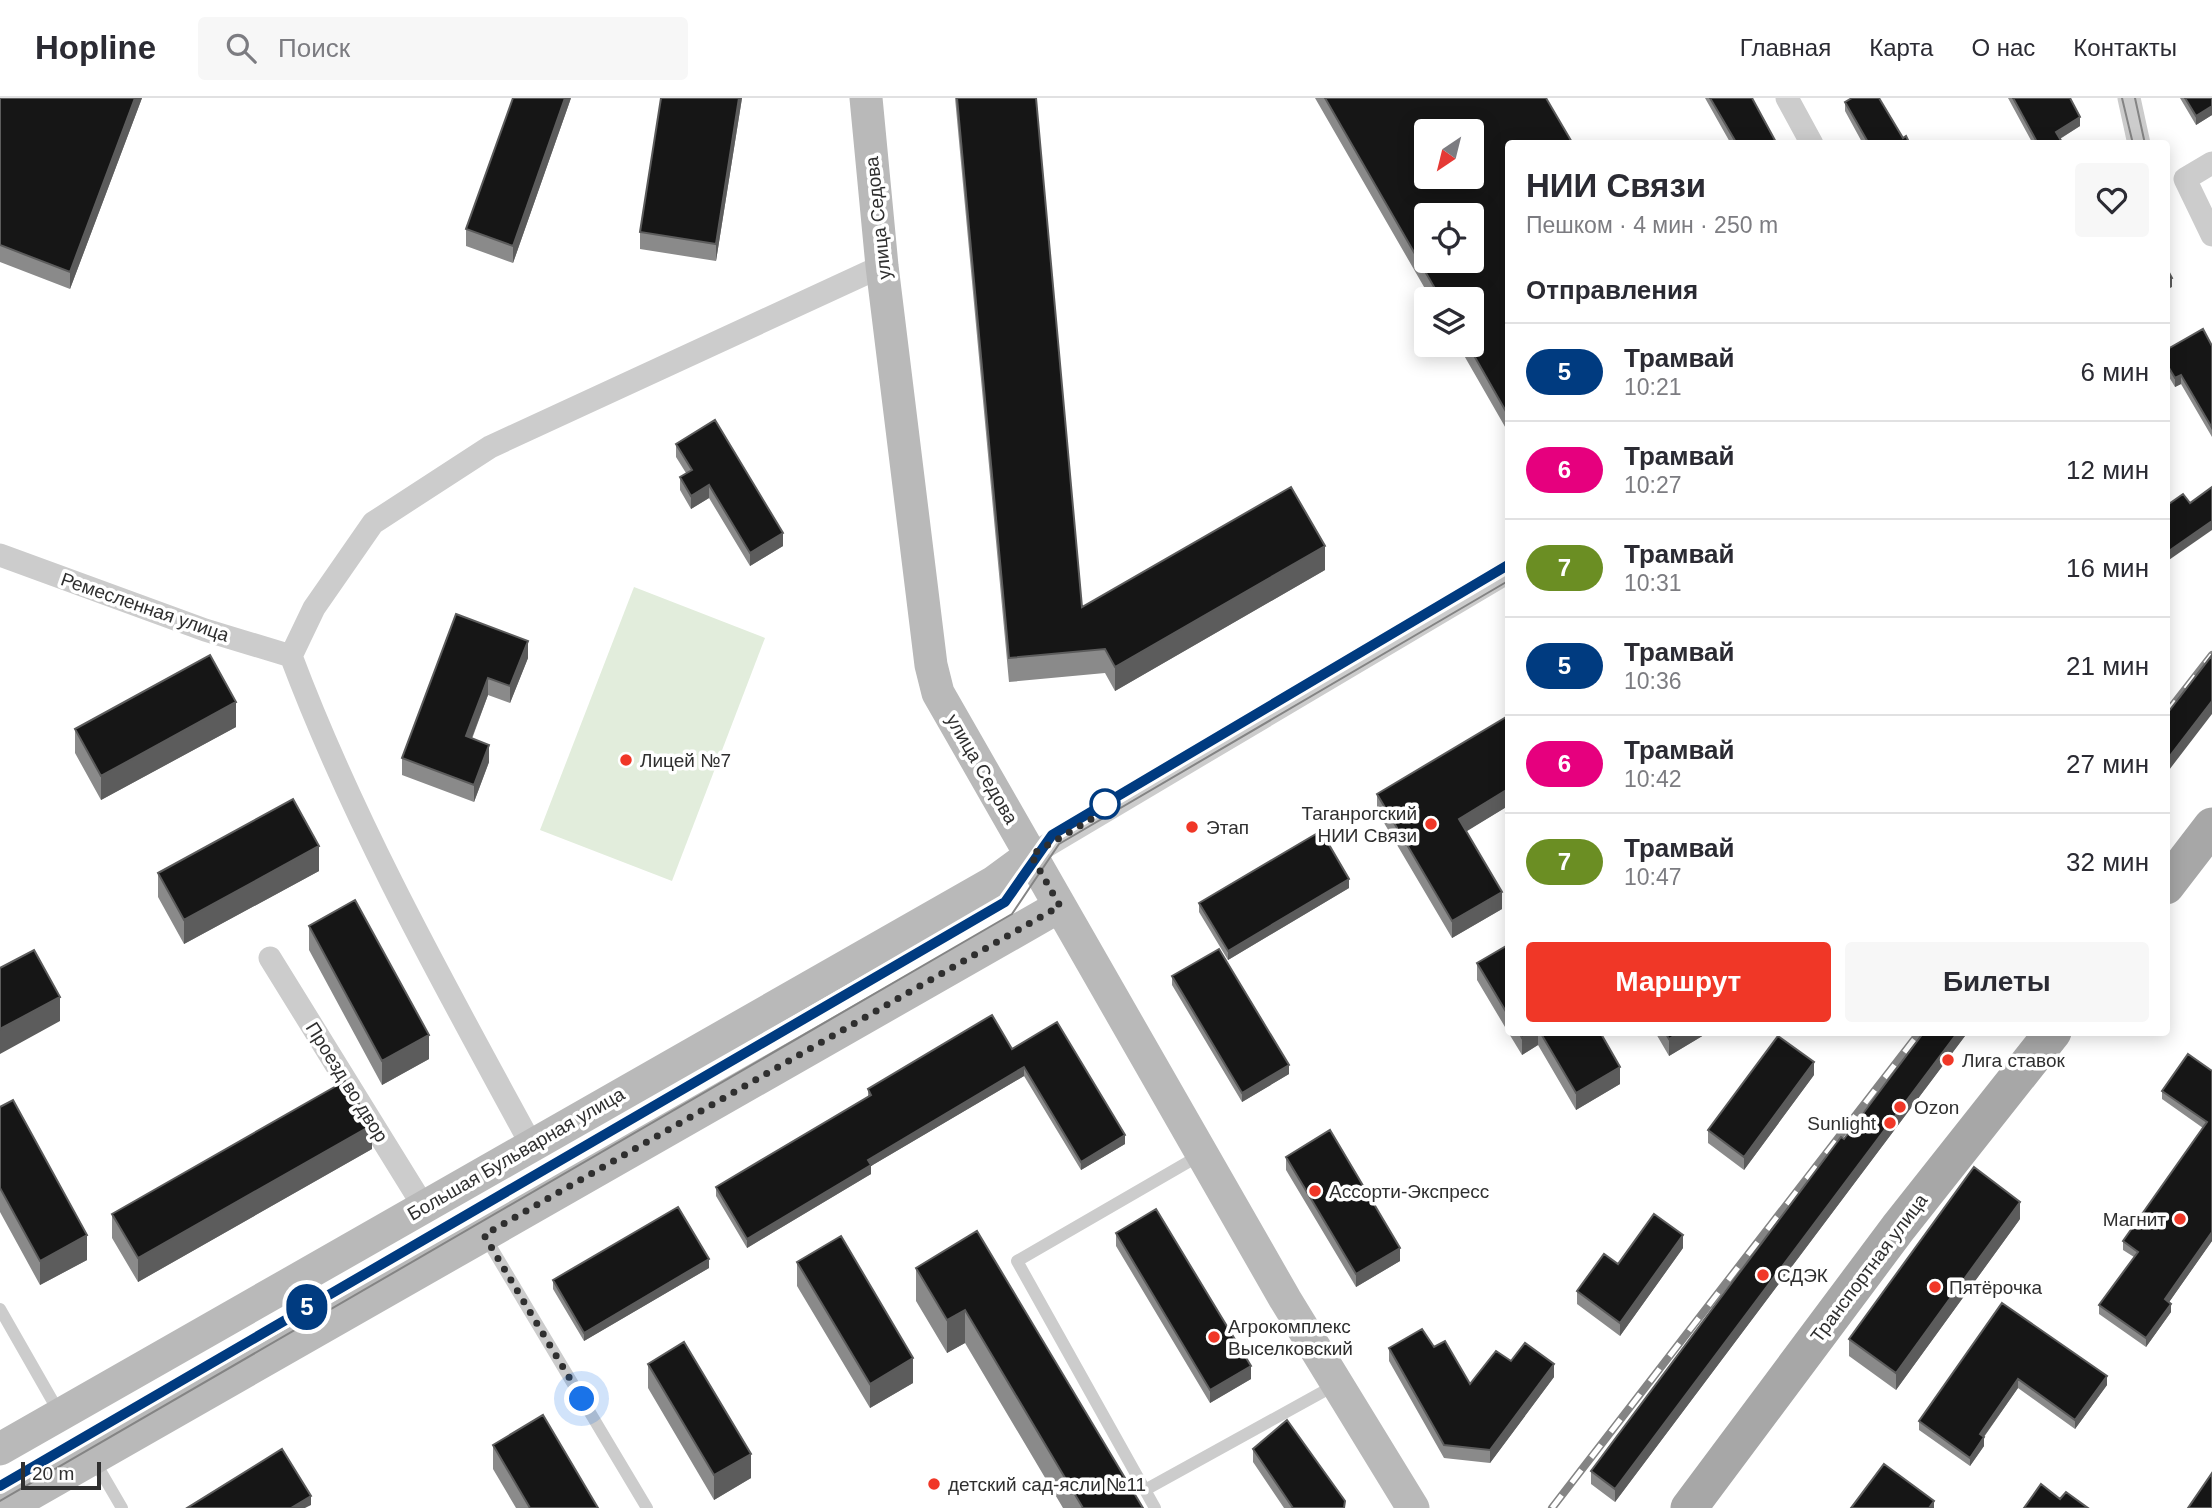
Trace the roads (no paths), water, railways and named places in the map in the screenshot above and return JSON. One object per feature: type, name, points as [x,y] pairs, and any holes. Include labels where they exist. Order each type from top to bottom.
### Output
[{"type":"main road","name":"улица Седова","points":[[866,98],[882,266],[931,665],[938,693],[1337,1384],[1413,1508]]},
{"type":"main road","points":[[2170,881],[2212,826]]},
{"type":"main road","name":"Большая Бульварная улица","points":[[0,1449],[994,882],[1031,855]]},
{"type":"main road","points":[[6,1508],[1060,906]]},
{"type":"main road","name":"Транспортная улица","points":[[1689,1508],[1898,1228],[2050,1036]]},
{"type":"street","points":[[2129,98],[2138,140]]},
{"type":"street","points":[[1794,101],[1810,140]]},
{"type":"street","points":[[2212,163],[2185,179],[2212,235]]},
{"type":"street","points":[[532,1146],[422,942],[317,723],[291,656],[314,608],[373,523],[490,447],[882,266]]},
{"type":"street","name":"Ремесленная улица","points":[[0,555],[205,629],[291,656]]},
{"type":"street","points":[[1031,855],[1505,574]]},
{"type":"street","name":"Проезд во двор","points":[[270,958],[424,1207]]},
{"type":"lane","points":[[1155,1508],[1017,1261],[1203,1154]]},
{"type":"lane","points":[[484,1235],[647,1508]]},
{"type":"lane","points":[[0,1309],[60,1415]]},
{"type":"lane","points":[[1145,1490],[1337,1384]]},
{"type":"lane","points":[[93,1459],[122,1508]]},
{"type":"tram line","points":[[2122,98],[2132,140]]},
{"type":"tram line","points":[[2135,98],[2144,140]]},
{"type":"tram line","points":[[0,1486],[1005,902],[1052,835],[1505,567]]},
{"type":"tram line","name":"5","points":[[0,1486],[1005,902],[1052,835],[1505,567]]},
{"type":"tram line","points":[[0,1501],[1012,914],[1059,844],[1505,583]]},
{"type":"railway","points":[[2170,709],[2212,655]]},
{"type":"railway","points":[[1552,1508],[1917,1036]]},
{"type":"place","name":"Лицей №7","points":[[626,760]]},
{"type":"place","name":"Таганрогский НИИ Связи","points":[[1431,824]]},
{"type":"place","name":"Этап","points":[[1192,827]]},
{"type":"place","name":"Лига ставок","points":[[1948,1060]]},
{"type":"place","name":"Ozon","points":[[1900,1107]]},
{"type":"place","name":"Sunlight","points":[[1890,1123]]},
{"type":"place","name":"Ассорти-Экспресс","points":[[1315,1191]]},
{"type":"place","name":"Магнит","points":[[2180,1219]]},
{"type":"place","name":"СДЭК","points":[[1763,1275]]},
{"type":"place","name":"Пятёрочка","points":[[1935,1287]]},
{"type":"place","name":"Агрокомплекс Выселковский","points":[[1214,1337]]},
{"type":"place","name":"детский сад-ясли №11","points":[[934,1484]]}]
